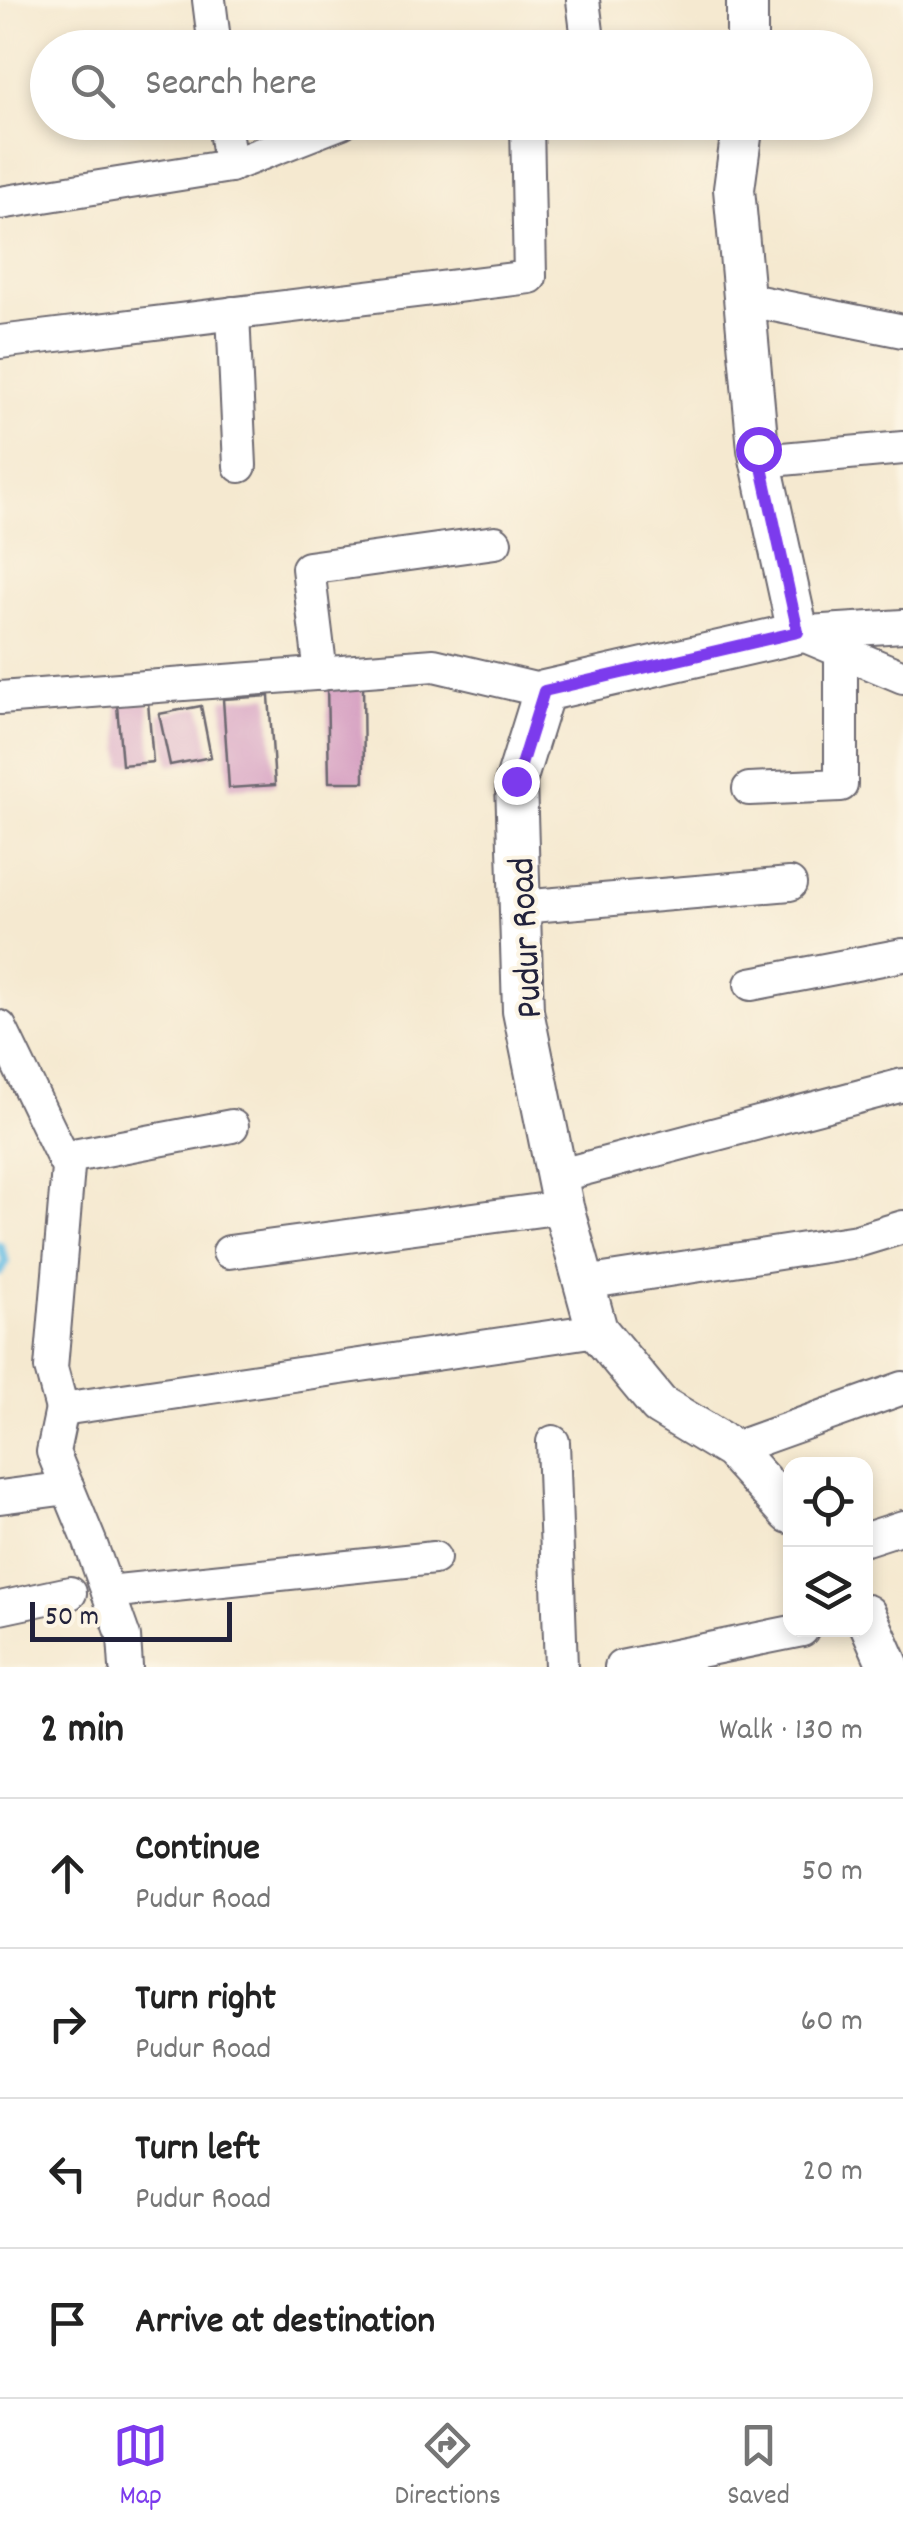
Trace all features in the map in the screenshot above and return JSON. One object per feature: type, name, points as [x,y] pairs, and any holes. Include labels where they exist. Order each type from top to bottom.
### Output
[{"type":"street","points":[[208,0],[212,30]]},
{"type":"street","points":[[583,0],[587,30]]},
{"type":"street","points":[[747,0],[747,30]]},
{"type":"street","points":[[226,140],[230,166]]},
{"type":"street","points":[[0,202],[230,166],[296,140]]},
{"type":"street","points":[[0,342],[530,277],[527,140]]},
{"type":"street","points":[[741,140],[734,189],[760,461],[798,632]]},
{"type":"street","points":[[744,299],[903,330]]},
{"type":"street","points":[[233,313],[240,466]]},
{"type":"street","points":[[760,461],[903,448]]},
{"type":"street","points":[[321,674],[308,568],[495,542]]},
{"type":"street","points":[[0,698],[434,665],[544,691],[798,632],[903,626]]},
{"type":"street","points":[[798,632],[903,676]]},
{"type":"street","points":[[748,789],[841,785],[841,651]]},
{"type":"street","name":"Pudur Road","points":[[544,691],[516,781],[523,1011],[560,1191],[597,1330],[660,1404],[732,1449],[783,1505]]},
{"type":"street","points":[[520,907],[790,884]]},
{"type":"street","points":[[751,984],[903,954]]},
{"type":"street","points":[[0,1026],[68,1168],[51,1368],[62,1409],[53,1452],[124,1637],[126,1667]]},
{"type":"street","points":[[228,1252],[560,1191],[903,1085]]},
{"type":"street","points":[[63,1158],[232,1126]]},
{"type":"street","points":[[584,1283],[857,1241],[903,1227]]},
{"type":"street","points":[[62,1409],[597,1330]]},
{"type":"street","points":[[732,1449],[903,1388]]},
{"type":"street","points":[[553,1442],[562,1667]]},
{"type":"street","points":[[0,1497],[68,1488]]},
{"type":"street","points":[[873,1537],[903,1527]]},
{"type":"street","points":[[108,1592],[434,1558]]},
{"type":"street","points":[[0,1608],[70,1593]]},
{"type":"street","points":[[873,1631],[889,1667]]},
{"type":"street","points":[[621,1667],[698,1660],[783,1635]]},
{"type":"building","points":[[327,684],[363,684],[364,782],[329,782]]},
{"type":"building","points":[[269,696],[275,785],[229,788],[223,699]]},
{"type":"building","points":[[148,702],[153,762],[122,765],[117,705]]},
{"type":"building","points":[[201,706],[211,757],[170,765],[159,714]]},
{"type":"waterway","points":[[0,1245],[6,1262],[0,1272]]},
{"type":"route","points":[[516,781],[544,691],[798,632],[758,449]]}]
